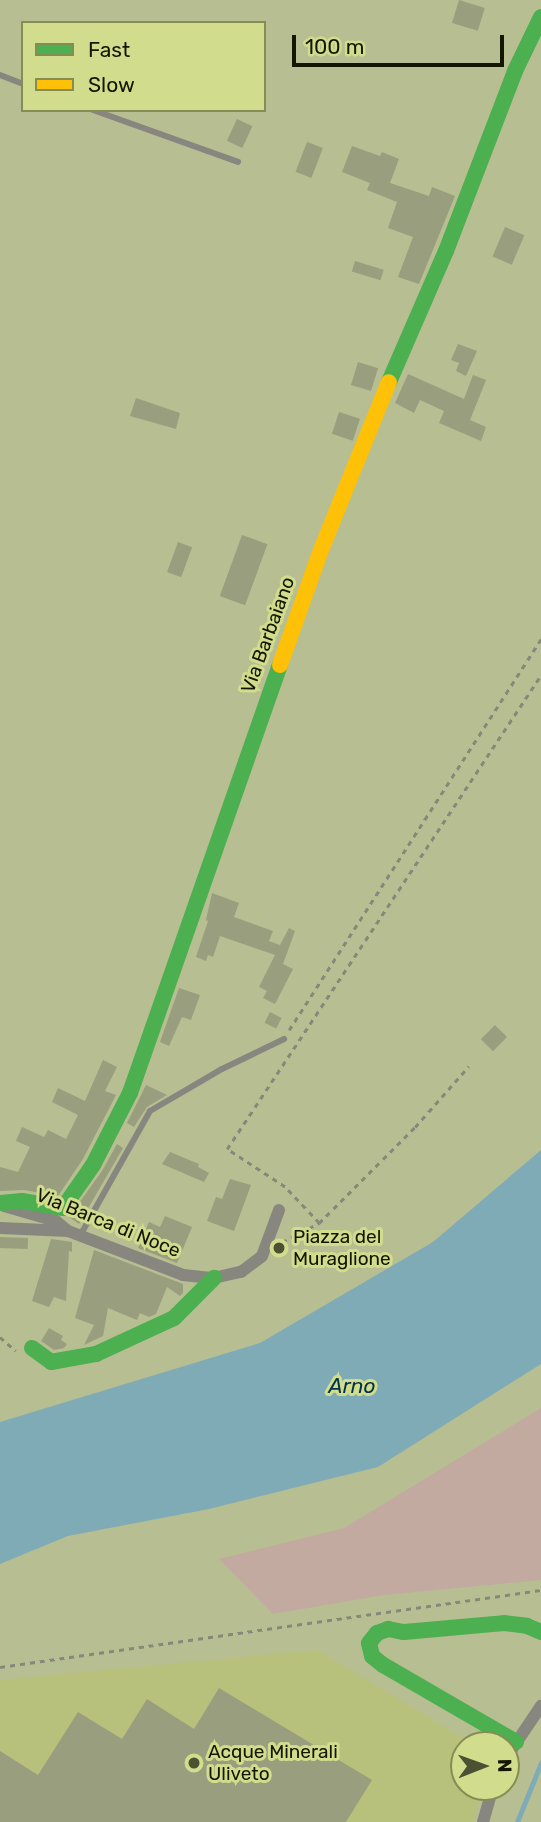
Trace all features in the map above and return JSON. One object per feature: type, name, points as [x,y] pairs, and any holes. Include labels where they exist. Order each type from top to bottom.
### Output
[{"type":"street","name":"Via Barbaiano","points":[[0,1204],[22,1201],[63,1208],[93,1165],[130,1093],[321,550],[366,434],[446,251],[515,71],[541,16]]},
{"type":"street","name":"Via Barca di Noce","points":[[0,1204],[56,1220],[75,1232],[183,1275],[214,1278]]},
{"type":"street","points":[[32,1348],[51,1362],[83,1358],[174,1318],[214,1278],[241,1272],[252,1266],[266,1249],[279,1210]]},
{"type":"street","points":[[0,1228],[75,1232]]},
{"type":"street","points":[[497,1731],[383,1665],[372,1656],[369,1643],[377,1633],[388,1629],[404,1632],[504,1623],[527,1626],[541,1632]]},
{"type":"street","points":[[520,1736],[541,1706]]},
{"type":"street","points":[[483,1822],[489,1801]]},
{"type":"lane","points":[[0,75],[21,83]]},
{"type":"lane","points":[[99,112],[238,162]]},
{"type":"lane","points":[[75,1232],[150,1111],[222,1069],[284,1039]]},
{"type":"path","points":[[284,1039],[541,639]]},
{"type":"path","points":[[319,1223],[285,1187],[227,1149],[541,674]]},
{"type":"path","points":[[266,1249],[319,1223],[415,1127],[469,1066]]},
{"type":"path","points":[[0,1667],[541,1590]]},
{"type":"shaded area","points":[[541,1408],[541,1580],[384,1595],[273,1614],[219,1559],[344,1528]]},
{"type":"shaded area","points":[[317,1650],[452,1731],[450,1801],[480,1801],[473,1822],[0,1822],[0,1680]]},
{"type":"water","name":"Arno","points":[[541,1150],[541,1364],[378,1467],[209,1509],[68,1536],[0,1564],[0,1422],[260,1343],[433,1242]]},
{"type":"building","points":[[459,0],[485,8],[478,31],[452,23]]},
{"type":"building","points":[[237,119],[252,126],[242,148],[227,141]]},
{"type":"building","points":[[307,142],[323,148],[311,178],[296,172]]},
{"type":"building","points":[[352,146],[380,156],[382,152],[399,159],[390,183],[429,196],[432,187],[455,196],[419,284],[398,277],[413,237],[388,228],[397,202],[367,190],[370,183],[342,172]]},
{"type":"building","points":[[505,227],[524,235],[512,265],[492,256]]},
{"type":"building","points":[[355,261],[384,270],[380,280],[352,272]]},
{"type":"building","points":[[458,344],[477,351],[466,376],[456,371],[459,363],[451,360]]},
{"type":"building","points":[[358,362],[378,368],[371,391],[351,385]]},
{"type":"building","points":[[408,374],[464,399],[473,375],[486,380],[470,420],[486,427],[481,441],[439,423],[444,411],[420,400],[414,413],[395,403]]},
{"type":"building","points":[[136,398],[180,413],[176,429],[130,416]]},
{"type":"building","points":[[339,412],[360,419],[353,441],[332,434]]},
{"type":"building","points":[[242,535],[267,544],[245,605],[220,596]]},
{"type":"building","points":[[178,542],[192,547],[181,577],[167,572]]},
{"type":"building","points":[[212,893],[239,903],[234,917],[273,931],[269,941],[280,945],[289,928],[295,931],[283,964],[293,969],[275,1004],[263,998],[267,991],[259,987],[275,955],[220,936],[213,957],[208,955],[206,961],[196,957],[208,921],[206,920]]},
{"type":"building","points":[[179,988],[200,995],[191,1020],[182,1017],[169,1046],[160,1042]]},
{"type":"building","points":[[270,1012],[282,1018],[276,1029],[265,1023]]},
{"type":"building","points":[[495,1025],[507,1037],[493,1051],[481,1039]]},
{"type":"building","points":[[103,1060],[117,1067],[105,1091],[116,1095],[83,1159],[58,1196],[24,1190],[0,1191],[0,1167],[18,1172],[30,1147],[16,1141],[22,1127],[44,1137],[48,1130],[66,1139],[78,1115],[52,1102],[58,1088],[85,1101]]},
{"type":"building","points":[[146,1085],[167,1095],[147,1107],[134,1127],[127,1123]]},
{"type":"building","points":[[117,1144],[123,1148],[79,1224],[69,1217],[102,1171]]},
{"type":"building","points":[[170,1152],[199,1164],[198,1167],[209,1173],[204,1182],[162,1164]]},
{"type":"building","points":[[230,1179],[251,1185],[234,1231],[207,1221],[216,1197],[222,1199]]},
{"type":"building","points":[[165,1216],[192,1227],[177,1263],[138,1248],[149,1222],[160,1227]]},
{"type":"building","points":[[0,1237],[28,1238],[28,1249],[0,1248]]},
{"type":"building","points":[[51,1239],[72,1242],[72,1252],[69,1251],[66,1301],[54,1297],[49,1307],[32,1301]]},
{"type":"building","points":[[94,1250],[183,1284],[183,1293],[180,1296],[167,1287],[156,1314],[149,1317],[140,1313],[137,1320],[108,1308],[103,1336],[84,1345],[94,1325],[75,1318]]},
{"type":"building","points":[[49,1328],[63,1336],[61,1340],[67,1344],[64,1348],[54,1350],[41,1341]]},
{"type":"building","name":"Acque Minerali Uliveto","points":[[219,1688],[372,1780],[346,1822],[0,1822],[0,1751],[38,1775],[78,1712],[122,1739],[147,1699],[194,1729]]},
{"type":"waterway","points":[[517,1822],[541,1763]]},
{"type":"traffic: fast","points":[[389,382],[446,251],[515,71],[541,17]]},
{"type":"traffic: fast","points":[[0,1203],[22,1201],[63,1208],[93,1165],[130,1093],[280,665]]},
{"type":"traffic: fast","points":[[32,1348],[51,1362],[96,1354],[174,1318],[214,1278]]},
{"type":"traffic: fast","points":[[497,1731],[383,1665],[372,1656],[369,1643],[377,1633],[388,1629],[404,1632],[504,1623],[527,1626],[541,1632]]},
{"type":"traffic: slow","points":[[280,665],[321,550],[389,382]]},
{"type":"place","name":"Piazza del Muraglione","points":[[279,1248]]},
{"type":"place","name":"Acque Minerali Uliveto","points":[[194,1763]]}]
